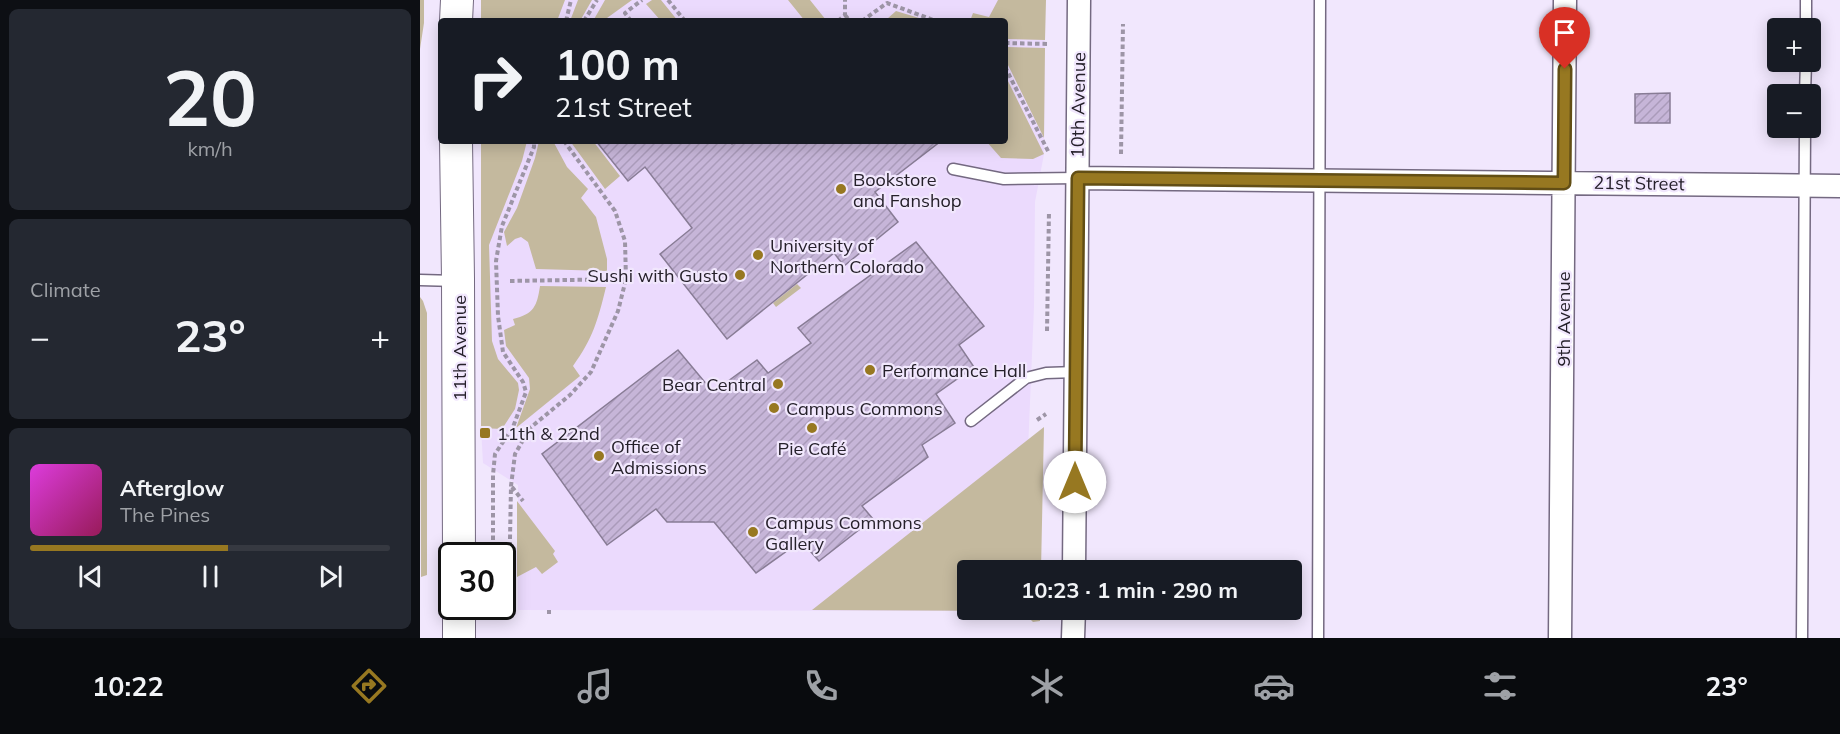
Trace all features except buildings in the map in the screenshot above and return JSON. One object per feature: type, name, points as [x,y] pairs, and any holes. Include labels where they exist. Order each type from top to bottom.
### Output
[{"type":"main road","points":[[456,18],[457,0]]},
{"type":"main road","name":"11th Avenue","points":[[456,144],[459,542]]},
{"type":"main road","points":[[459,620],[459,638]]},
{"type":"street","name":"10th Avenue","points":[[1074,560],[1079,0]]},
{"type":"street","name":"9th Avenue","points":[[1560,638],[1566,0]]},
{"type":"street","name":"21st Street","points":[[1078,178],[1840,186]]},
{"type":"street","points":[[1073,638],[1074,620]]},
{"type":"lane","points":[[1318,638],[1320,0]]},
{"type":"lane","points":[[1806,0],[1806,18]]},
{"type":"lane","points":[[1802,638],[1805,138]]},
{"type":"lane","points":[[953,169],[1004,179],[1078,178]]},
{"type":"lane","points":[[420,280],[458,281]]},
{"type":"lane","points":[[971,421],[1026,378],[1046,373],[1076,372]]},
{"type":"path","points":[[567,18],[571,0]]},
{"type":"path","points":[[586,18],[597,0]]},
{"type":"path","points":[[628,18],[625,14],[642,0]]},
{"type":"path","points":[[668,0],[683,18]]},
{"type":"path","points":[[845,0],[845,15],[848,18]]},
{"type":"path","points":[[880,0],[928,18]]},
{"type":"path","points":[[866,18],[887,3]]},
{"type":"path","points":[[842,18],[845,15]]},
{"type":"path","points":[[1121,154],[1123,24]]},
{"type":"path","points":[[1008,43],[1048,44]]},
{"type":"path","points":[[1008,73],[1049,153]]},
{"type":"path","points":[[493,542],[495,454],[513,427],[526,392],[523,382],[503,352],[498,316],[496,261],[502,226],[534,144]]},
{"type":"path","points":[[510,542],[511,486],[515,454],[530,428],[570,395],[591,372],[618,311],[626,279],[625,241],[615,211],[566,144]]},
{"type":"path","points":[[1047,331],[1048,211]]},
{"type":"path","points":[[510,280],[626,279]]},
{"type":"path","points":[[1037,420],[1046,414]]},
{"type":"path","points":[[511,486],[523,501]]},
{"type":"shaded area","points":[[420,0],[424,0],[424,23],[420,49]]},
{"type":"shaded area","name":"University of Northern Colorado","points":[[481,0],[1045,0],[1044,154],[1035,202],[1034,307],[1023,560],[957,560],[957,611],[518,610],[518,485],[483,463],[481,144],[1008,144],[1008,18],[481,18]]},
{"type":"shaded area","points":[[481,0],[565,0],[558,18],[481,18]]},
{"type":"shaded area","points":[[578,0],[592,0],[582,18],[571,18]]},
{"type":"shaded area","points":[[605,0],[632,0],[607,18],[595,18]]},
{"type":"shaded area","points":[[652,0],[661,0],[676,18],[658,18],[646,4]]},
{"type":"shaded area","points":[[788,0],[810,0],[824,18],[803,18]]},
{"type":"shaded area","points":[[998,0],[1046,0],[1045,40],[1008,39],[1008,18],[971,18],[973,13],[989,17]]},
{"type":"shaded area","points":[[896,11],[919,18],[888,18]]},
{"type":"shaded area","points":[[1008,47],[1045,48],[1044,138],[1008,65]]},
{"type":"shaded area","points":[[1008,81],[1044,154],[1033,159],[1001,158],[989,144],[1008,144]]},
{"type":"shaded area","points":[[481,144],[526,144],[522,161],[489,245],[492,341],[498,359],[518,383],[519,390],[515,409],[502,429],[481,428]]},
{"type":"shaded area","points":[[538,144],[555,144],[567,167],[588,189],[581,198],[596,217],[607,259],[607,271],[536,269],[528,242],[521,237],[507,246],[504,232],[517,208]]},
{"type":"shaded area","points":[[572,144],[595,144],[620,176],[605,189]]},
{"type":"shaded area","points":[[797,284],[801,288],[776,307],[773,303]]},
{"type":"shaded area","points":[[540,286],[606,287],[594,328],[573,366],[580,376],[516,428],[530,389],[529,378],[506,346],[504,330],[515,325],[513,319],[530,312],[536,304]]},
{"type":"shaded area","points":[[420,297],[427,313],[427,575],[421,577]]},
{"type":"shaded area","points":[[1044,427],[1041,560],[957,560],[957,611],[812,610]]},
{"type":"shaded area","points":[[517,501],[555,551],[553,554],[558,562],[542,574],[536,567],[517,577]]},
{"type":"place","name":"Bookstore and Fanshop","points":[[841,189]]},
{"type":"place","name":"University of Northern Colorado","points":[[758,255]]},
{"type":"place","name":"Sushi with Gusto","points":[[740,275]]},
{"type":"place","name":"Performance Hall","points":[[870,370]]},
{"type":"place","name":"Bear Central","points":[[778,384]]},
{"type":"place","name":"Campus Commons","points":[[774,408]]},
{"type":"place","name":"Pie Café","points":[[812,428]]},
{"type":"place","name":"11th & 22nd","points":[[485,433]]},
{"type":"place","name":"Office of Admissions","points":[[599,456]]},
{"type":"place","name":"Campus Commons Gallery","points":[[753,532]]},
{"type":"route","points":[[1075,482],[1078,178],[1564,183],[1565,69]]}]
